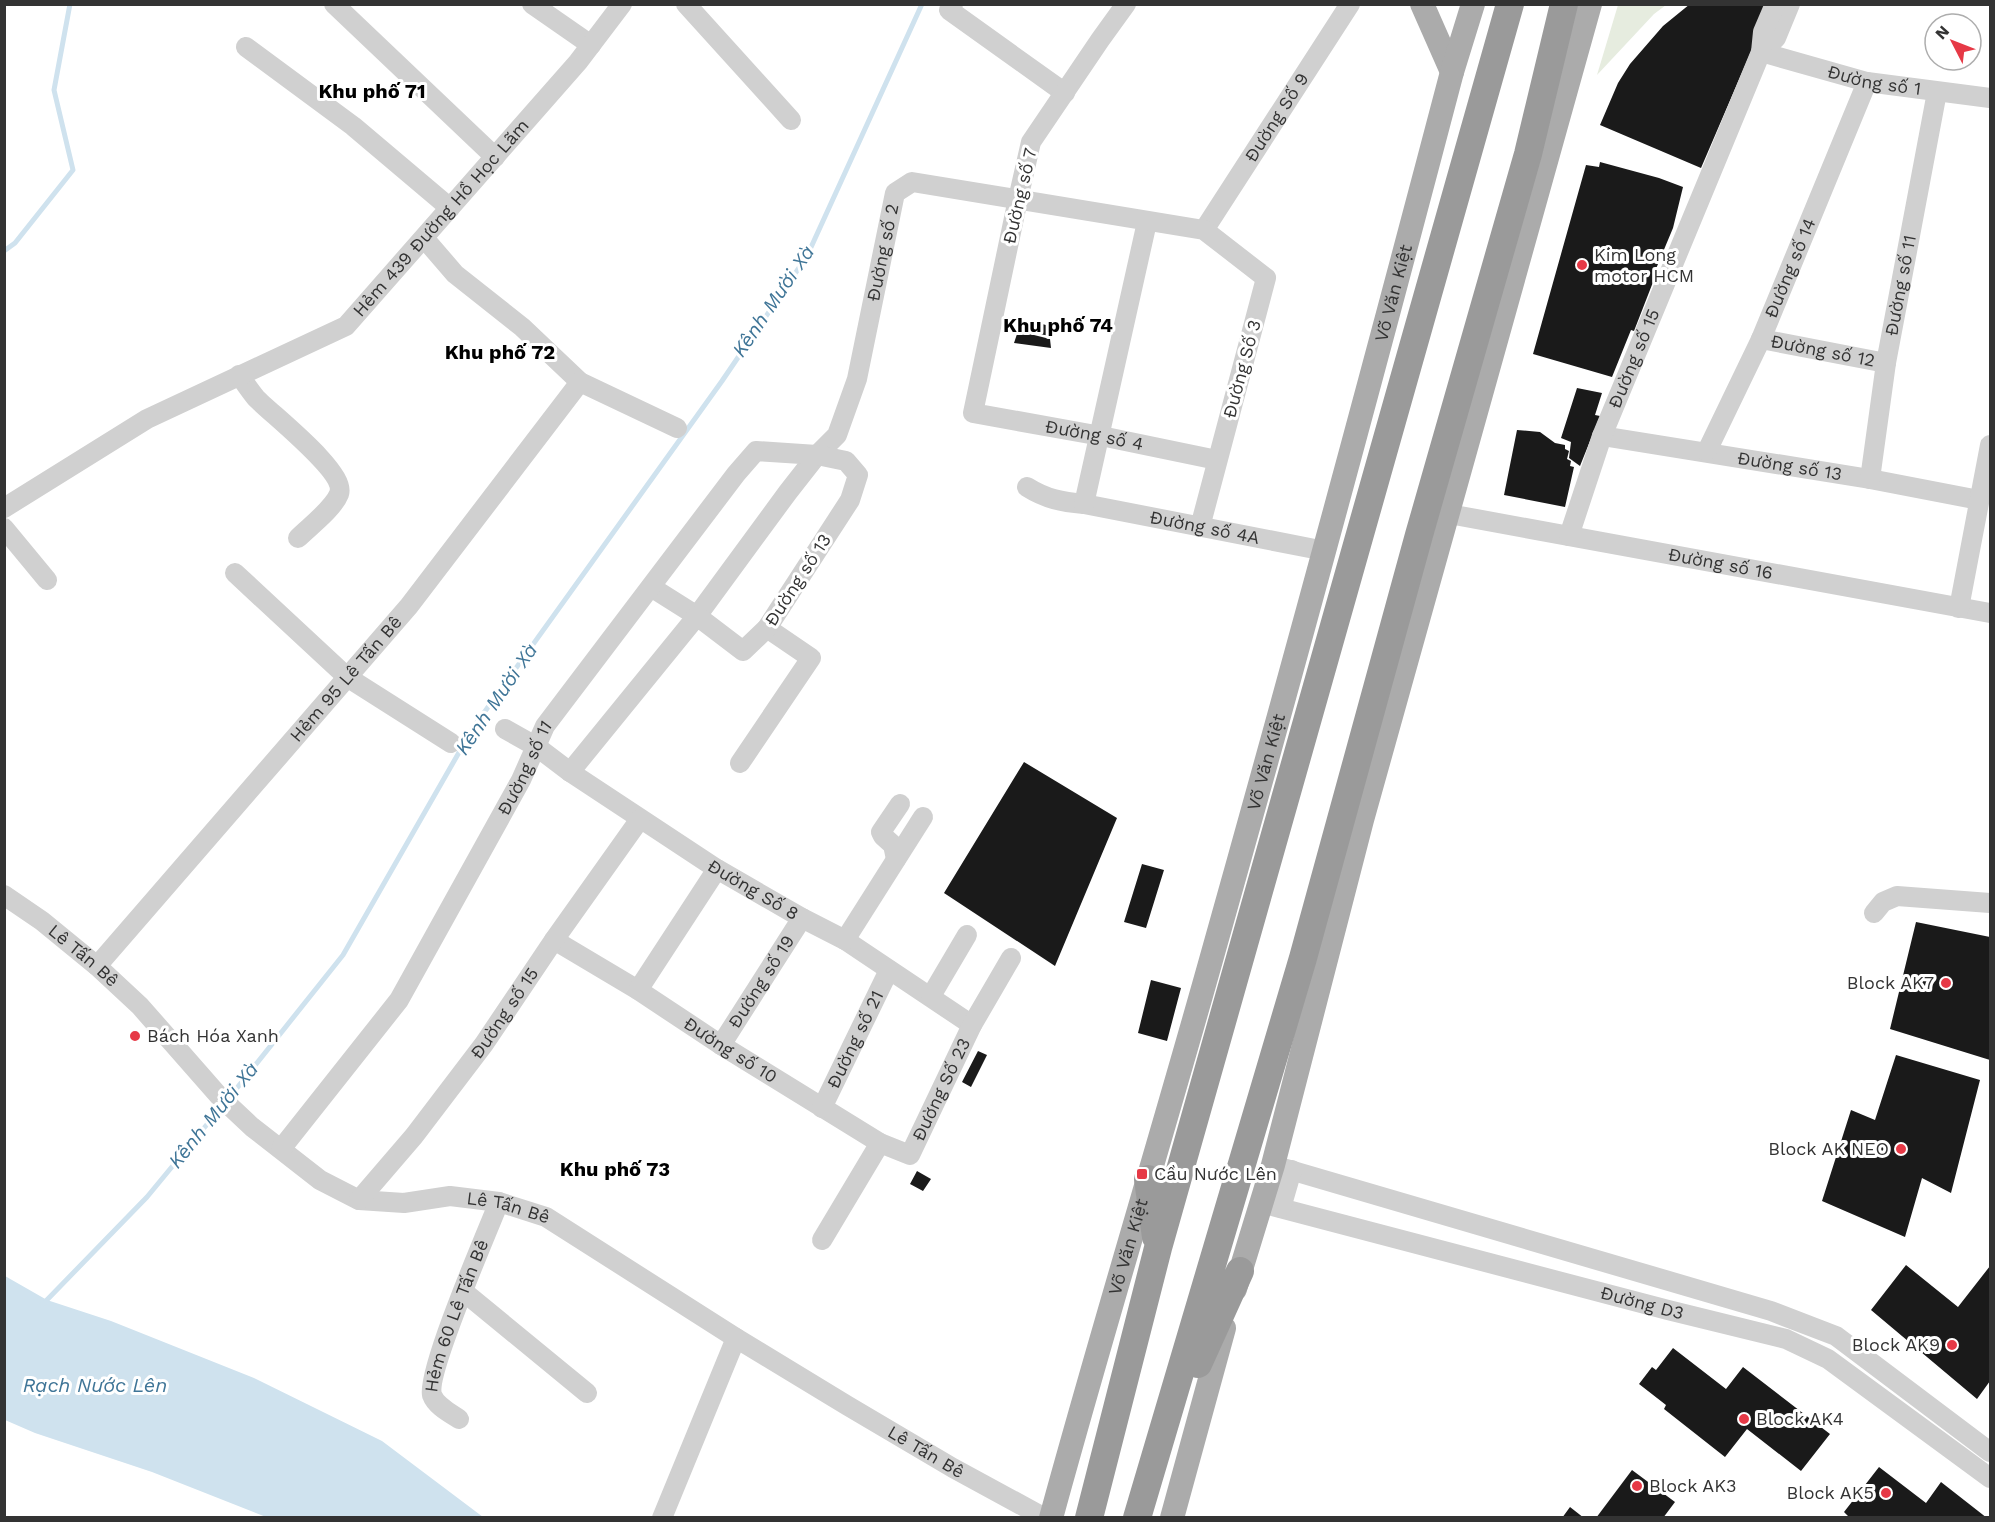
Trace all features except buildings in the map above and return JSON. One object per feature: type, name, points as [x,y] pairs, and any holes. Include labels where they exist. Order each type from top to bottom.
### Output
[{"type":"highway","name":"Võ Văn Kiệt","points":[[1092,1509],[1158,1248],[1510,4]]},
{"type":"highway","points":[[1138,1516],[1303,958],[1419,535],[1528,154],[1564,4]]},
{"type":"highway","points":[[1148,1179],[1158,1248]]},
{"type":"highway","points":[[1155,1458],[1240,1271]]},
{"type":"main road","points":[[1422,4],[1452,72]]},
{"type":"main road","name":"Võ Văn Kiệt","points":[[1051,1518],[1325,551],[1452,72],[1473,4]]},
{"type":"main road","points":[[1172,1518],[1240,1271],[1271,1206],[1282,1167],[1362,820],[1590,4]]},
{"type":"street","points":[[334,4],[495,157]]},
{"type":"street","points":[[532,4],[591,45]]},
{"type":"street","name":"Hẻm 439 Đường Hồ Học Lãm","points":[[4,508],[147,419],[346,326],[591,45],[622,4]]},
{"type":"street","points":[[686,4],[791,120]]},
{"type":"street","points":[[953,4],[949,10],[1065,93]]},
{"type":"street","name":"Đường số 7","points":[[973,413],[1017,199],[1032,142],[1126,4]]},
{"type":"street","name":"Đường Số 9","points":[[1204,230],[1350,4]]},
{"type":"street","name":"Đường số 15","points":[[1569,536],[1602,436],[1761,52],[1763,32],[1775,4]]},
{"type":"street","name":"Đường số 15","points":[[1761,52],[1776,38],[1790,4]]},
{"type":"street","points":[[246,47],[353,126],[450,208]]},
{"type":"street","name":"Đường số 1","points":[[1761,52],[1867,82],[1990,98]]},
{"type":"street","name":"Đường số 14","points":[[1707,452],[1761,339],[1867,82]]},
{"type":"street","name":"Đường số 11","points":[[1870,479],[1886,363],[1936,92]]},
{"type":"street","name":"Đường số 2","points":[[697,616],[788,492],[817,455],[837,435],[857,379],[895,193],[912,182],[1204,230],[1266,278]]},
{"type":"street","points":[[1084,504],[1147,222]]},
{"type":"street","points":[[424,238],[455,274],[522,327],[580,382],[677,428]]},
{"type":"street","name":"Đường Số 3","points":[[1200,527],[1266,278]]},
{"type":"street","name":"Đường số 12","points":[[1761,339],[1886,363]]},
{"type":"street","points":[[239,375],[257,399],[331,471],[340,487],[340,492],[334,502],[298,538]]},
{"type":"street","name":"Hẻm 95 Lê Tấn Bê","points":[[97,966],[409,606],[580,382]]},
{"type":"street","name":"Đường số 4","points":[[973,413],[1217,460]]},
{"type":"street","name":"Đường số 13","points":[[1602,436],[1870,479],[1979,500]]},
{"type":"street","points":[[1959,608],[1990,445]]},
{"type":"street","name":"Đường số 11","points":[[281,1149],[399,1000],[521,780],[545,726],[736,474],[756,451],[817,455]]},
{"type":"street","name":"Đường số 13","points":[[697,616],[743,651],[767,628],[850,500],[858,475],[846,461],[817,455]]},
{"type":"street","name":"Đường số 4A","points":[[1027,487],[1042,497],[1058,501],[1084,504],[1325,551]]},
{"type":"street","name":"Đường số 16","points":[[1449,514],[1990,613]]},
{"type":"street","points":[[4,528],[47,580]]},
{"type":"street","points":[[235,573],[347,677],[451,743]]},
{"type":"street","points":[[570,771],[697,616],[651,587]]},
{"type":"street","points":[[740,763],[811,658],[767,628]]},
{"type":"street","name":"Đường Số 8","points":[[505,729],[537,747],[640,819],[717,869],[802,918],[845,939],[972,1025]]},
{"type":"street","points":[[896,859],[893,845],[881,832],[900,804]]},
{"type":"street","points":[[845,939],[923,817]]},
{"type":"street","name":"Đường số 15","points":[[359,1200],[414,1136],[484,1044],[640,819]]},
{"type":"street","points":[[638,990],[717,869]]},
{"type":"street","name":"Lê Tấn Bê","points":[[4,895],[42,921],[97,966],[140,1006],[219,1096],[252,1127],[320,1180],[359,1200],[404,1203],[450,1196],[499,1202],[546,1217],[736,1338],[954,1468],[1045,1518]]},
{"type":"street","points":[[1874,913],[1883,902],[1897,896],[1990,903]]},
{"type":"street","name":"Đường số 19","points":[[721,1045],[802,918]]},
{"type":"street","points":[[931,996],[967,935]]},
{"type":"street","name":"Đường số 10","points":[[554,940],[638,990],[822,1108],[880,1143],[910,1155]]},
{"type":"street","name":"Đường Số 23","points":[[910,1155],[972,1025],[1011,958]]},
{"type":"street","name":"Đường số 21","points":[[822,1108],[889,970]]},
{"type":"street","points":[[822,1240],[880,1143]]},
{"type":"street","name":"Đường D3","points":[[1282,1167],[1771,1311],[1836,1336],[1990,1452]]},
{"type":"street","name":"Hẻm 60 Lê Tấn Bê","points":[[459,1419],[438,1405],[432,1394],[432,1385],[445,1338],[499,1202]]},
{"type":"street","name":"Đường D3","points":[[1271,1206],[1786,1339],[1828,1359],[1990,1478]]},
{"type":"street","points":[[464,1292],[546,1357],[586,1393]]},
{"type":"street","points":[[662,1518],[736,1338]]},
{"type":"shaded area","points":[[1618,5],[1666,5],[1654,14],[1597,75]]},
{"type":"water","name":"Rạch Nước Lên","points":[[5,1276],[47,1300],[111,1321],[254,1378],[382,1441],[483,1517],[266,1517],[152,1472],[35,1433],[5,1420]]},
{"type":"waterway","points":[[4,251],[15,243],[73,170],[54,90],[70,4]]},
{"type":"waterway","name":"Kênh Mười Xà","points":[[229,1098],[343,955],[473,728],[722,381],[807,256],[922,4]]},
{"type":"waterway","name":"Kênh Mười Xà","points":[[42,1305],[147,1197],[223,1105]]},
{"type":"place","name":"Kim Long motor HCM","points":[[1582,265]]},
{"type":"place","name":"Block AK7","points":[[1946,983]]},
{"type":"place","name":"Bách Hóa Xanh","points":[[135,1036]]},
{"type":"place","name":"Block AK NEO","points":[[1901,1149]]},
{"type":"place","name":"Cầu Nước Lên","points":[[1142,1174]]},
{"type":"place","name":"Block AK9","points":[[1952,1345]]},
{"type":"place","name":"Block AK4","points":[[1744,1419]]},
{"type":"place","name":"Block AK3","points":[[1637,1486]]},
{"type":"place","name":"Block AK5","points":[[1886,1493]]},
{"type":"district","name":"Khu phố 71","points":[[372,91]]},
{"type":"district","name":"Khu phố 74","points":[[1058,325]]},
{"type":"district","name":"Khu phố 72","points":[[500,352]]},
{"type":"district","name":"Khu phố 73","points":[[615,1169]]}]
